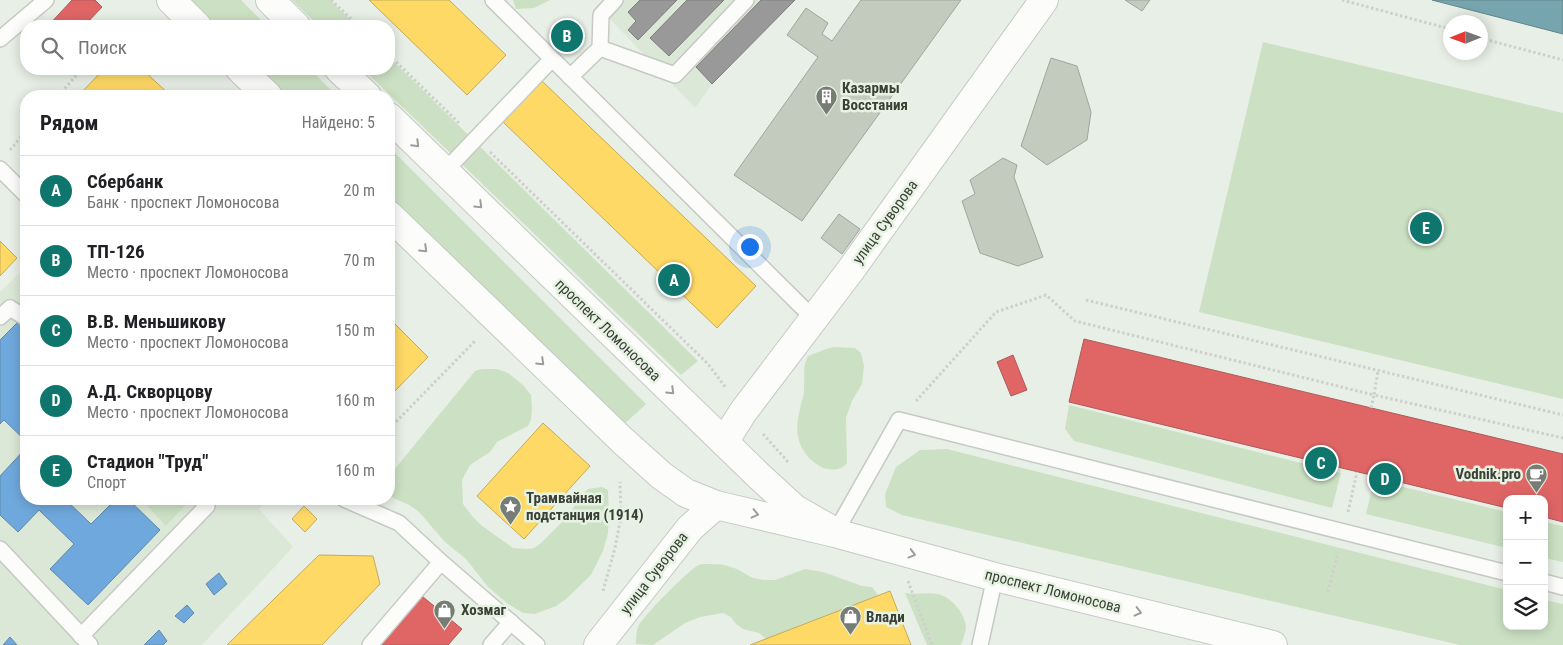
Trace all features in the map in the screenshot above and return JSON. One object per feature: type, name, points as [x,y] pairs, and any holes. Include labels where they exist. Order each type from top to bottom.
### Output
[{"type":"main road","points":[[171,0],[191,20]]},
{"type":"main road","points":[[270,0],[290,20]]},
{"type":"main road","name":"улица Суворова","points":[[724,442],[743,412],[814,319],[1044,0]]},
{"type":"main road","points":[[246,75],[262,90]]},
{"type":"main road","points":[[346,75],[361,90]]},
{"type":"main road","name":"проспект Ломоносова","points":[[395,123],[758,476],[795,508],[835,533]]},
{"type":"main road","name":"проспект Ломоносова","points":[[395,225],[629,447],[662,476],[686,492],[716,505],[835,533],[995,576],[1273,645]]},
{"type":"main road","name":"улица Суворова","points":[[598,645],[690,528],[716,505]]},
{"type":"lane","points":[[22,20],[46,0]]},
{"type":"lane","points":[[493,0],[814,319]]},
{"type":"lane","points":[[600,48],[675,75],[746,0]]},
{"type":"lane","points":[[570,77],[600,48],[601,15],[612,1]]},
{"type":"lane","points":[[0,39],[20,22]]},
{"type":"lane","points":[[444,172],[552,58]]},
{"type":"lane","points":[[0,169],[20,189]]},
{"type":"lane","points":[[0,317],[10,308],[20,314]]},
{"type":"lane","points":[[835,533],[899,420],[1503,572]]},
{"type":"lane","points":[[0,550],[85,640],[206,505]]},
{"type":"lane","points":[[358,505],[399,523],[537,645]]},
{"type":"lane","points":[[370,645],[441,562]]},
{"type":"lane","points":[[980,645],[995,576]]},
{"type":"lane","points":[[1548,583],[1563,587]]},
{"type":"lane","points":[[491,645],[511,622]]},
{"type":"path","points":[[331,0],[353,20]]},
{"type":"path","points":[[1342,0],[1443,27]]},
{"type":"path","points":[[1488,40],[1563,60]]},
{"type":"path","points":[[395,61],[708,364],[743,412],[794,469]]},
{"type":"path","points":[[63,90],[77,75]]},
{"type":"path","points":[[6,154],[20,139]]},
{"type":"path","points":[[899,420],[996,312],[1046,295],[1075,322],[1374,395],[1563,438]]},
{"type":"path","points":[[1086,300],[1563,415]]},
{"type":"path","points":[[395,422],[476,340]]},
{"type":"path","points":[[1371,408],[1378,370]]},
{"type":"path","points":[[600,596],[604,589],[620,518],[620,482]]},
{"type":"path","points":[[906,576],[932,645]]},
{"type":"shaded area","points":[[623,0],[795,0],[712,84],[695,108],[607,16]]},
{"type":"shaded area","points":[[20,273],[20,505],[262,505],[259,509],[293,547],[202,645],[0,645],[0,292]]},
{"type":"green space","points":[[189,0],[241,0],[261,20],[209,20]]},
{"type":"green space","points":[[292,0],[330,0],[351,20],[313,20]]},
{"type":"green space","points":[[513,0],[550,0],[534,8],[516,9]]},
{"type":"green space","points":[[1263,42],[1563,113],[1563,399],[1199,312]]},
{"type":"green space","points":[[395,63],[698,361],[681,375],[395,100],[395,90],[385,90],[369,75],[395,75]]},
{"type":"green space","points":[[264,75],[316,75],[331,90],[280,90]]},
{"type":"green space","points":[[395,153],[646,404],[619,429],[395,205]]},
{"type":"green space","points":[[834,347],[855,348],[861,353],[864,366],[862,384],[852,401],[846,418],[847,463],[840,468],[827,469],[818,465],[805,453],[799,442],[797,429],[804,392],[806,360],[808,356]]},
{"type":"green space","points":[[497,369],[508,373],[523,385],[531,395],[532,409],[531,420],[528,426],[497,442],[490,452],[470,465],[462,480],[463,504],[481,525],[513,548],[534,548],[566,518],[588,489],[602,487],[608,490],[608,533],[603,551],[591,575],[556,606],[535,614],[523,613],[508,604],[488,587],[466,559],[445,542],[419,512],[395,499],[395,469],[475,371]]},
{"type":"green space","points":[[1069,405],[1341,473],[1332,508],[1074,441],[1065,429]]},
{"type":"green space","points":[[947,449],[1503,589],[1503,630],[1548,630],[1548,601],[1563,604],[1563,645],[1460,645],[902,515],[886,507],[885,494],[896,467],[920,450]]},
{"type":"green space","points":[[1374,480],[1503,511],[1503,547],[1366,514]]},
{"type":"green space","points":[[147,505],[185,505],[166,526]]},
{"type":"green space","points":[[1548,523],[1563,526],[1563,562],[1548,559]]},
{"type":"green space","points":[[719,564],[737,569],[753,578],[764,580],[775,580],[805,569],[823,572],[862,586],[872,587],[878,595],[774,639],[766,639],[759,633],[743,629],[731,617],[723,613],[700,617],[685,623],[653,645],[636,644],[639,625],[678,582],[699,565]]},
{"type":"green space","points":[[905,593],[930,593],[948,598],[960,611],[965,621],[965,633],[961,645],[927,645]]},
{"type":"building: Жильё","points":[[369,0],[449,0],[506,55],[467,95],[395,25],[395,20],[390,20]]},
{"type":"building: Жильё","points":[[98,75],[148,75],[165,90],[84,90]]},
{"type":"building: Жильё","points":[[542,81],[756,286],[717,328],[503,122]]},
{"type":"building: Жильё","points":[[0,241],[17,258],[0,276]]},
{"type":"building: Жильё","points":[[395,324],[428,357],[395,391]]},
{"type":"building: Жильё","points":[[543,423],[590,466],[524,539],[477,496]]},
{"type":"building: Жильё","points":[[304,506],[317,519],[305,532],[292,519]]},
{"type":"building: Жильё","points":[[319,555],[373,556],[380,584],[322,645],[227,645]]},
{"type":"building: Жильё","points":[[890,591],[911,645],[750,645],[833,613]]},
{"type":"building: Торговля","points":[[72,0],[95,0],[102,7],[90,20],[54,20]]},
{"type":"building: Торговля","points":[[1084,339],[1563,454],[1563,522],[1548,518],[1548,495],[1503,495],[1503,507],[1069,402]]},
{"type":"building: Торговля","points":[[1013,355],[1027,390],[1011,396],[997,362]]},
{"type":"building: Торговля","points":[[417,592],[462,629],[448,645],[373,645]]},
{"type":"building: Школы","points":[[20,322],[20,435],[4,420],[0,424],[0,340]]},
{"type":"building: Школы","points":[[20,454],[20,505],[71,505],[91,524],[110,505],[134,505],[160,530],[88,605],[50,569],[74,544],[39,510],[18,532],[0,515],[0,476]]},
{"type":"building: Школы","points":[[219,573],[227,584],[214,595],[206,584]]},
{"type":"building: Школы","points":[[187,605],[194,613],[184,623],[175,616]]},
{"type":"building: Школы","points":[[159,630],[167,641],[163,645],[144,645]]},
{"type":"building: Школы","points":[[10,637],[17,645],[3,645]]},
{"type":"building: Учреждения","points":[[1432,0],[1563,0],[1563,34]]},
{"type":"building: Промзона","points":[[640,0],[677,0],[638,40],[628,30],[636,21],[628,12]]},
{"type":"building: Промзона","points":[[687,0],[724,0],[669,56],[650,38]]},
{"type":"building: Промзона","points":[[761,0],[795,0],[712,84],[696,67]]},
{"type":"building: Прочее","name":"Казармы Восстания","points":[[861,0],[961,0],[802,221],[734,175],[818,57],[787,35],[806,8],[828,23],[822,34],[832,41]]},
{"type":"building: Прочее","points":[[1125,0],[1150,0],[1142,11]]},
{"type":"building: Прочее","points":[[565,18],[585,38],[570,53],[549,33]]},
{"type":"building: Прочее","points":[[1051,58],[1077,66],[1091,112],[1087,140],[1047,165],[1021,146]]},
{"type":"building: Прочее","points":[[1003,158],[1017,165],[1014,177],[1043,257],[1018,266],[980,253],[962,201],[975,194],[970,180]]},
{"type":"building: Прочее","points":[[839,214],[860,229],[842,254],[821,238]]},
{"type":"place","name":"ТП-126","points":[[567,36]]},
{"type":"place","name":"Казармы Восстания","points":[[826,116]]},
{"type":"place","name":"Стадион \"Труд\"","points":[[1426,228]]},
{"type":"place","name":"Сбербанк","points":[[674,280]]},
{"type":"place","name":"В.В. Меньшикову","points":[[1321,463]]},
{"type":"place","name":"А.Д. Скворцову","points":[[1385,479]]},
{"type":"place","name":"Vodnik.pro","points":[[1537,493]]},
{"type":"place","name":"Трамвайная подстанция (1914)","points":[[510,526]]},
{"type":"place","name":"Хозмаг","points":[[445,629]]},
{"type":"place","name":"Влади","points":[[850,636]]}]
